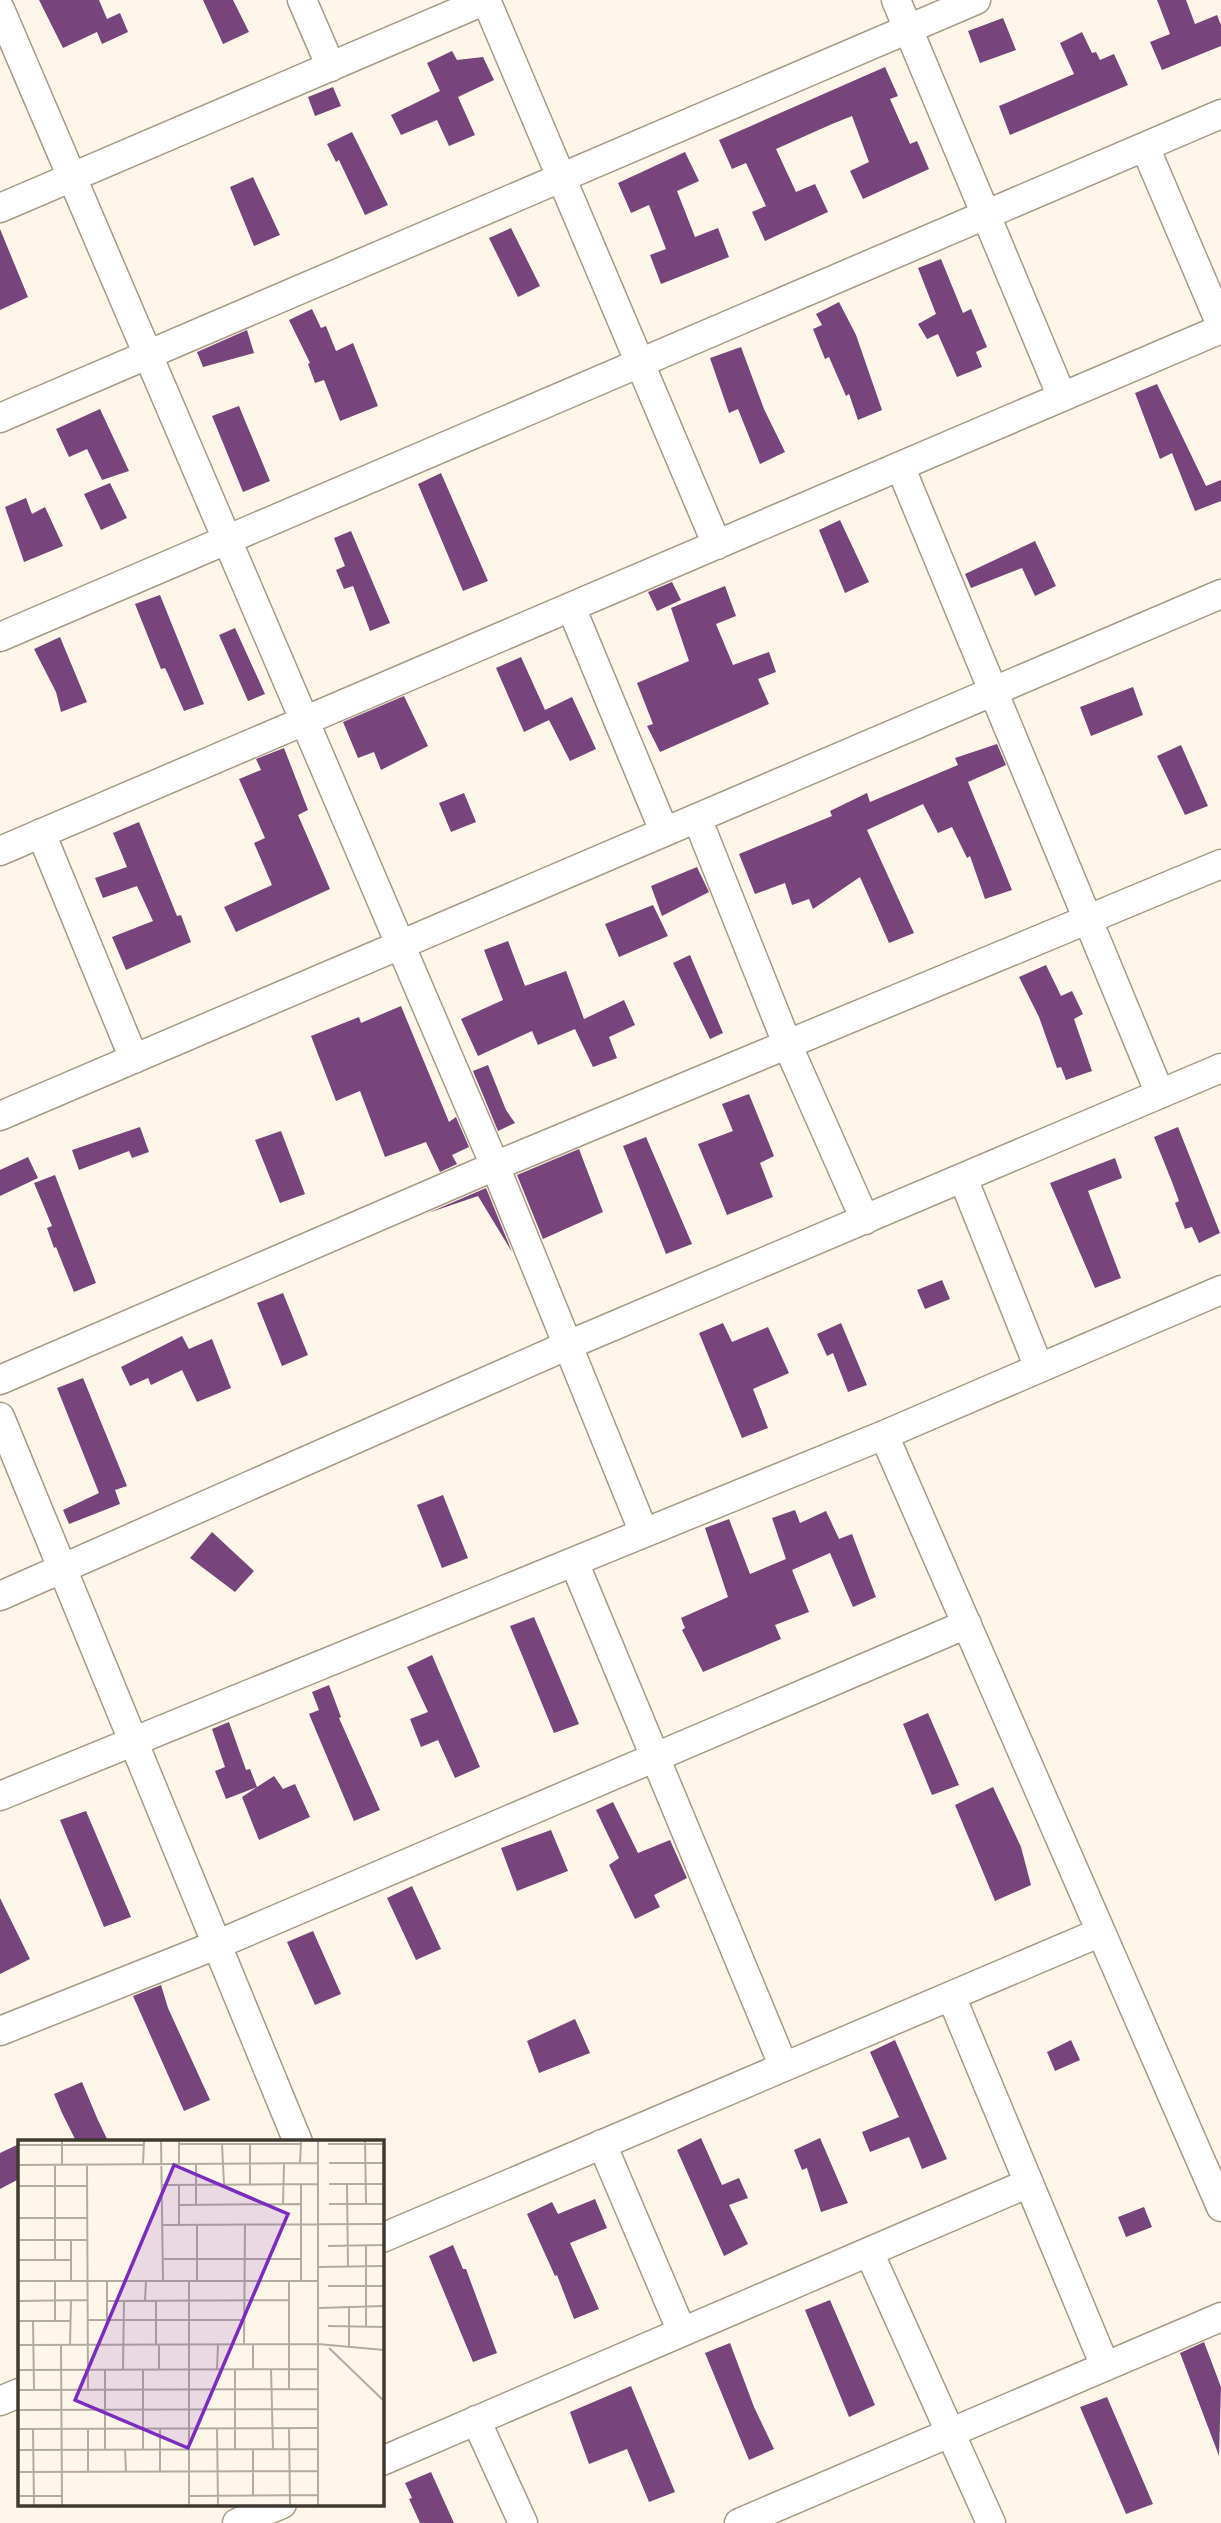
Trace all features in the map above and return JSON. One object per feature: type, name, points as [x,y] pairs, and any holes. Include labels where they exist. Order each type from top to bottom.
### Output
[{"type":"street","points":[[302,0],[331,67]]},
{"type":"street","points":[[0,208],[486,0],[717,545]]},
{"type":"street","points":[[896,0],[1062,397]]},
{"type":"street","points":[[0,418],[976,0]]},
{"type":"street","points":[[0,9],[495,1166],[644,1533]]},
{"type":"street","points":[[0,637],[1221,114]]},
{"type":"street","points":[[0,850],[1221,327],[1145,147]]},
{"type":"street","points":[[900,466],[1160,1094]]},
{"type":"street","points":[[0,1116],[1221,594]]},
{"type":"street","points":[[571,607],[664,831]]},
{"type":"street","points":[[696,818],[788,1046],[865,1220]]},
{"type":"street","points":[[41,833],[134,1059]]},
{"type":"street","points":[[0,1380],[495,1166],[1221,864]]},
{"type":"street","points":[[0,1596],[566,1346],[1221,1068]]},
{"type":"street","points":[[963,1178],[1039,1368]]},
{"type":"street","points":[[0,1796],[884,1435],[1221,1290]]},
{"type":"street","points":[[0,1417],[131,1742],[298,2140]]},
{"type":"street","points":[[884,1435],[1221,2207]]},
{"type":"street","points":[[574,1562],[783,2065]]},
{"type":"street","points":[[0,2031],[216,1945],[967,1624]]},
{"type":"street","points":[[383,2238],[783,2065],[1101,1932]]},
{"type":"street","points":[[951,1996],[1105,2366]]},
{"type":"street","points":[[602,2144],[681,2332]]},
{"type":"street","points":[[383,2461],[1029,2183]]},
{"type":"street","points":[[869,2252],[991,2523]]},
{"type":"street","points":[[739,2523],[1221,2317]]},
{"type":"street","points":[[0,2401],[18,2393]]},
{"type":"street","points":[[476,2420],[523,2523]]},
{"type":"street","points":[[237,2523],[275,2506]]},
{"type":"building","points":[[39,0],[99,0],[107,19],[120,13],[128,32],[102,44],[97,32],[63,48]]},
{"type":"building","points":[[203,0],[233,0],[249,32],[223,44]]},
{"type":"building","points":[[1157,0],[1186,0],[1195,24],[1217,15],[1221,25],[1221,46],[1162,70],[1150,42],[1170,34]]},
{"type":"building","points":[[1003,18],[1016,50],[980,63],[968,31]]},
{"type":"building","points":[[1082,32],[1092,53],[1096,52],[1100,60],[1114,54],[1128,85],[1010,135],[999,106],[1074,74],[1060,43]]},
{"type":"building","points":[[452,51],[457,60],[483,57],[494,80],[458,97],[475,135],[449,146],[437,120],[401,135],[391,115],[440,91],[427,63]]},
{"type":"building","points":[[885,67],[898,96],[890,99],[910,144],[917,141],[929,169],[863,199],[850,171],[869,162],[852,116],[832,124],[776,149],[796,192],[815,184],[828,212],[765,241],[752,212],[766,206],[746,163],[732,169],[719,140]]},
{"type":"building","points":[[333,87],[341,106],[315,116],[308,97]]},
{"type":"building","points":[[352,132],[388,205],[365,215],[339,160],[336,162],[327,144]]},
{"type":"building","points":[[685,152],[699,181],[677,191],[695,237],[718,228],[729,257],[661,284],[650,255],[666,249],[649,205],[631,213],[618,183]]},
{"type":"building","points":[[253,177],[280,235],[254,246],[230,187]]},
{"type":"building","points":[[511,228],[540,286],[518,297],[489,238]]},
{"type":"building","points":[[0,229],[28,297],[0,310]]},
{"type":"building","points":[[941,259],[963,313],[971,309],[987,347],[976,352],[982,367],[957,377],[938,334],[927,339],[918,324],[936,314],[918,268]]},
{"type":"building","points":[[839,302],[856,335],[882,410],[858,420],[849,394],[846,396],[829,357],[825,359],[813,329],[822,325],[816,314]]},
{"type":"building","points":[[312,309],[321,328],[326,326],[336,351],[353,343],[378,406],[340,421],[324,380],[315,383],[308,364],[310,363],[289,320]]},
{"type":"building","points":[[247,330],[254,353],[203,367],[197,352]]},
{"type":"building","points":[[741,347],[764,409],[785,452],[760,464],[738,409],[729,413],[710,358]]},
{"type":"building","points":[[1157,384],[1206,486],[1221,480],[1221,501],[1195,511],[1172,453],[1160,459],[1135,393]]},
{"type":"building","points":[[239,406],[270,481],[243,492],[212,416]]},
{"type":"building","points":[[100,409],[129,471],[102,480],[87,449],[69,457],[56,429]]},
{"type":"building","points":[[441,473],[488,581],[463,591],[418,484]]},
{"type":"building","points":[[110,483],[127,518],[101,530],[84,494]]},
{"type":"building","points":[[26,498],[32,514],[45,507],[63,546],[24,562],[5,507]]},
{"type":"building","points":[[840,520],[869,582],[845,593],[819,530]]},
{"type":"building","points":[[351,531],[390,623],[370,631],[353,586],[344,589],[336,570],[345,566],[334,538]]},
{"type":"building","points":[[1035,541],[1056,586],[1035,596],[1022,568],[971,588],[965,574]]},
{"type":"building","points":[[672,582],[681,600],[657,611],[648,592]]},
{"type":"building","points":[[725,586],[736,616],[716,624],[733,665],[769,652],[776,672],[758,679],[769,704],[660,752],[647,726],[653,724],[637,683],[689,661],[671,608]]},
{"type":"building","points":[[160,595],[204,704],[184,711],[165,668],[161,669],[135,604]]},
{"type":"building","points":[[235,628],[265,694],[248,701],[219,635]]},
{"type":"building","points":[[60,637],[87,702],[61,712],[56,692],[34,649]]},
{"type":"building","points":[[521,657],[545,710],[572,697],[596,749],[570,761],[549,720],[524,732],[496,668]]},
{"type":"building","points":[[1133,687],[1143,715],[1091,736],[1080,707]]},
{"type":"building","points":[[404,696],[428,746],[381,770],[374,752],[358,758],[343,722]]},
{"type":"building","points":[[997,744],[1006,765],[968,782],[1012,890],[985,899],[970,856],[967,858],[952,827],[938,833],[923,804],[867,830],[914,933],[889,943],[860,877],[813,909],[809,899],[792,905],[785,883],[755,894],[739,854],[832,816],[830,811],[867,793],[870,802],[958,765],[955,758]]},
{"type":"building","points":[[1181,745],[1208,806],[1185,815],[1157,756]]},
{"type":"building","points":[[284,748],[308,810],[298,815],[330,889],[236,932],[224,907],[272,885],[254,843],[265,838],[239,779],[261,770],[256,759]]},
{"type":"building","points":[[464,793],[476,822],[451,832],[439,803]]},
{"type":"building","points":[[139,822],[177,916],[181,915],[191,942],[126,970],[112,937],[153,921],[137,886],[103,898],[95,878],[127,867],[113,833]]},
{"type":"building","points":[[697,867],[709,892],[662,916],[651,886]]},
{"type":"building","points":[[653,905],[668,936],[619,957],[605,924]]},
{"type":"building","points":[[508,941],[525,986],[566,971],[584,1019],[624,1000],[635,1025],[609,1037],[617,1058],[593,1067],[575,1029],[538,1045],[532,1031],[478,1056],[461,1019],[503,1000],[484,950]]},
{"type":"building","points":[[690,955],[723,1033],[710,1039],[673,963]]},
{"type":"building","points":[[1046,965],[1061,996],[1072,991],[1083,1014],[1074,1019],[1092,1071],[1066,1080],[1061,1067],[1057,1068],[1039,1017],[1019,977]]},
{"type":"building","points":[[401,1006],[449,1122],[456,1117],[469,1147],[452,1155],[457,1164],[440,1172],[426,1142],[385,1157],[360,1091],[336,1101],[311,1036],[359,1017],[361,1023]]},
{"type":"building","points":[[488,1065],[506,1110],[515,1123],[498,1131],[473,1071]]},
{"type":"building","points":[[749,1094],[774,1156],[760,1163],[773,1197],[727,1215],[698,1144],[733,1131],[722,1104]]},
{"type":"building","points":[[140,1127],[149,1152],[132,1158],[129,1151],[79,1170],[72,1150]]},
{"type":"building","points":[[1178,1127],[1220,1233],[1199,1243],[1192,1227],[1185,1229],[1175,1203],[1179,1201],[1154,1137]]},
{"type":"building","points":[[281,1131],[305,1194],[280,1203],[255,1140]]},
{"type":"building","points":[[646,1137],[692,1244],[666,1254],[623,1146]]},
{"type":"building","points":[[579,1149],[603,1212],[543,1239],[517,1175]]},
{"type":"building","points":[[28,1157],[38,1178],[0,1196],[0,1170]]},
{"type":"building","points":[[1115,1158],[1122,1178],[1088,1191],[1121,1278],[1095,1288],[1050,1183]]},
{"type":"building","points":[[55,1175],[96,1283],[74,1292],[56,1247],[54,1248],[47,1228],[52,1226],[34,1183]]},
{"type":"building","points":[[486,1188],[512,1252],[478,1196],[428,1213]]},
{"type":"building","points":[[942,1280],[950,1299],[925,1309],[917,1290]]},
{"type":"building","points":[[283,1293],[308,1355],[282,1366],[257,1303]]},
{"type":"building","points":[[723,1323],[732,1342],[768,1327],[789,1373],[753,1389],[768,1428],[742,1438],[699,1333]]},
{"type":"building","points":[[841,1323],[867,1385],[848,1392],[833,1353],[827,1356],[817,1334]]},
{"type":"building","points":[[182,1336],[189,1349],[212,1339],[231,1388],[197,1402],[182,1370],[151,1385],[148,1378],[130,1386],[121,1367]]},
{"type":"building","points":[[83,1378],[127,1486],[115,1490],[120,1504],[69,1524],[63,1510],[99,1493],[57,1388]]},
{"type":"building","points":[[443,1495],[468,1558],[442,1568],[417,1505]]},
{"type":"building","points":[[795,1510],[800,1523],[826,1511],[839,1539],[852,1534],[876,1597],[853,1607],[830,1553],[792,1570],[809,1612],[775,1625],[781,1639],[703,1672],[682,1630],[685,1628],[681,1618],[728,1597],[705,1528],[729,1519],[750,1574],[786,1559],[772,1518]]},
{"type":"building","points":[[212,1532],[254,1571],[235,1592],[190,1558]]},
{"type":"building","points":[[534,1617],[579,1724],[554,1733],[510,1626]]},
{"type":"building","points":[[432,1655],[480,1767],[455,1778],[438,1740],[421,1747],[410,1719],[428,1712],[407,1667]]},
{"type":"building","points":[[329,1685],[341,1717],[339,1718],[380,1810],[354,1821],[309,1714],[319,1710],[312,1692]]},
{"type":"building","points":[[928,1713],[959,1785],[932,1795],[903,1724]]},
{"type":"building","points":[[229,1722],[246,1770],[250,1769],[257,1787],[226,1799],[215,1771],[225,1767],[212,1729]]},
{"type":"building","points":[[274,1776],[283,1789],[295,1784],[310,1817],[259,1840],[242,1797]]},
{"type":"building","points":[[993,1787],[1021,1847],[1031,1885],[995,1901],[955,1805]]},
{"type":"building","points":[[613,1802],[638,1853],[670,1840],[687,1878],[654,1895],[660,1907],[635,1919],[609,1865],[619,1858],[596,1810]]},
{"type":"building","points":[[86,1811],[131,1917],[104,1927],[60,1820]]},
{"type":"building","points":[[551,1830],[568,1871],[517,1891],[501,1848]]},
{"type":"building","points":[[412,1886],[441,1949],[416,1960],[387,1898]]},
{"type":"building","points":[[0,1898],[30,1959],[0,1974]]},
{"type":"building","points":[[313,1931],[341,1994],[315,2005],[287,1942]]},
{"type":"building","points":[[161,1985],[168,2008],[210,2100],[184,2111],[133,1996]]},
{"type":"building","points":[[575,2019],[590,2053],[539,2073],[527,2041]]},
{"type":"building","points":[[895,2040],[947,2159],[922,2169],[909,2137],[870,2152],[862,2132],[899,2117],[870,2052]]},
{"type":"building","points":[[1071,2040],[1080,2060],[1055,2071],[1047,2052]]},
{"type":"building","points":[[82,2082],[108,2140],[76,2140],[54,2094]]},
{"type":"building","points":[[701,2138],[722,2185],[739,2178],[748,2198],[729,2205],[748,2244],[724,2256],[677,2150]]},
{"type":"building","points":[[820,2138],[848,2203],[821,2212],[807,2168],[802,2170],[794,2150]]},
{"type":"building","points":[[18,2144],[18,2180],[0,2189],[0,2153]]},
{"type":"building","points":[[595,2199],[607,2228],[570,2243],[599,2309],[574,2319],[557,2275],[555,2276],[527,2214],[552,2202],[558,2214]]},
{"type":"building","points":[[1144,2207],[1152,2227],[1126,2237],[1118,2217]]},
{"type":"building","points":[[453,2245],[463,2269],[466,2269],[497,2353],[473,2362],[429,2256]]},
{"type":"building","points":[[830,2300],[875,2405],[849,2417],[805,2310]]},
{"type":"building","points":[[1204,2342],[1221,2387],[1219,2456],[1180,2353]]},
{"type":"building","points":[[730,2343],[754,2407],[774,2449],[749,2460],[705,2353]]},
{"type":"building","points":[[631,2386],[675,2492],[649,2502],[627,2449],[589,2464],[570,2412]]},
{"type":"building","points":[[1107,2397],[1153,2504],[1126,2514],[1080,2407]]},
{"type":"building","points":[[431,2472],[454,2523],[420,2523],[409,2499],[412,2498],[405,2483]]}]
